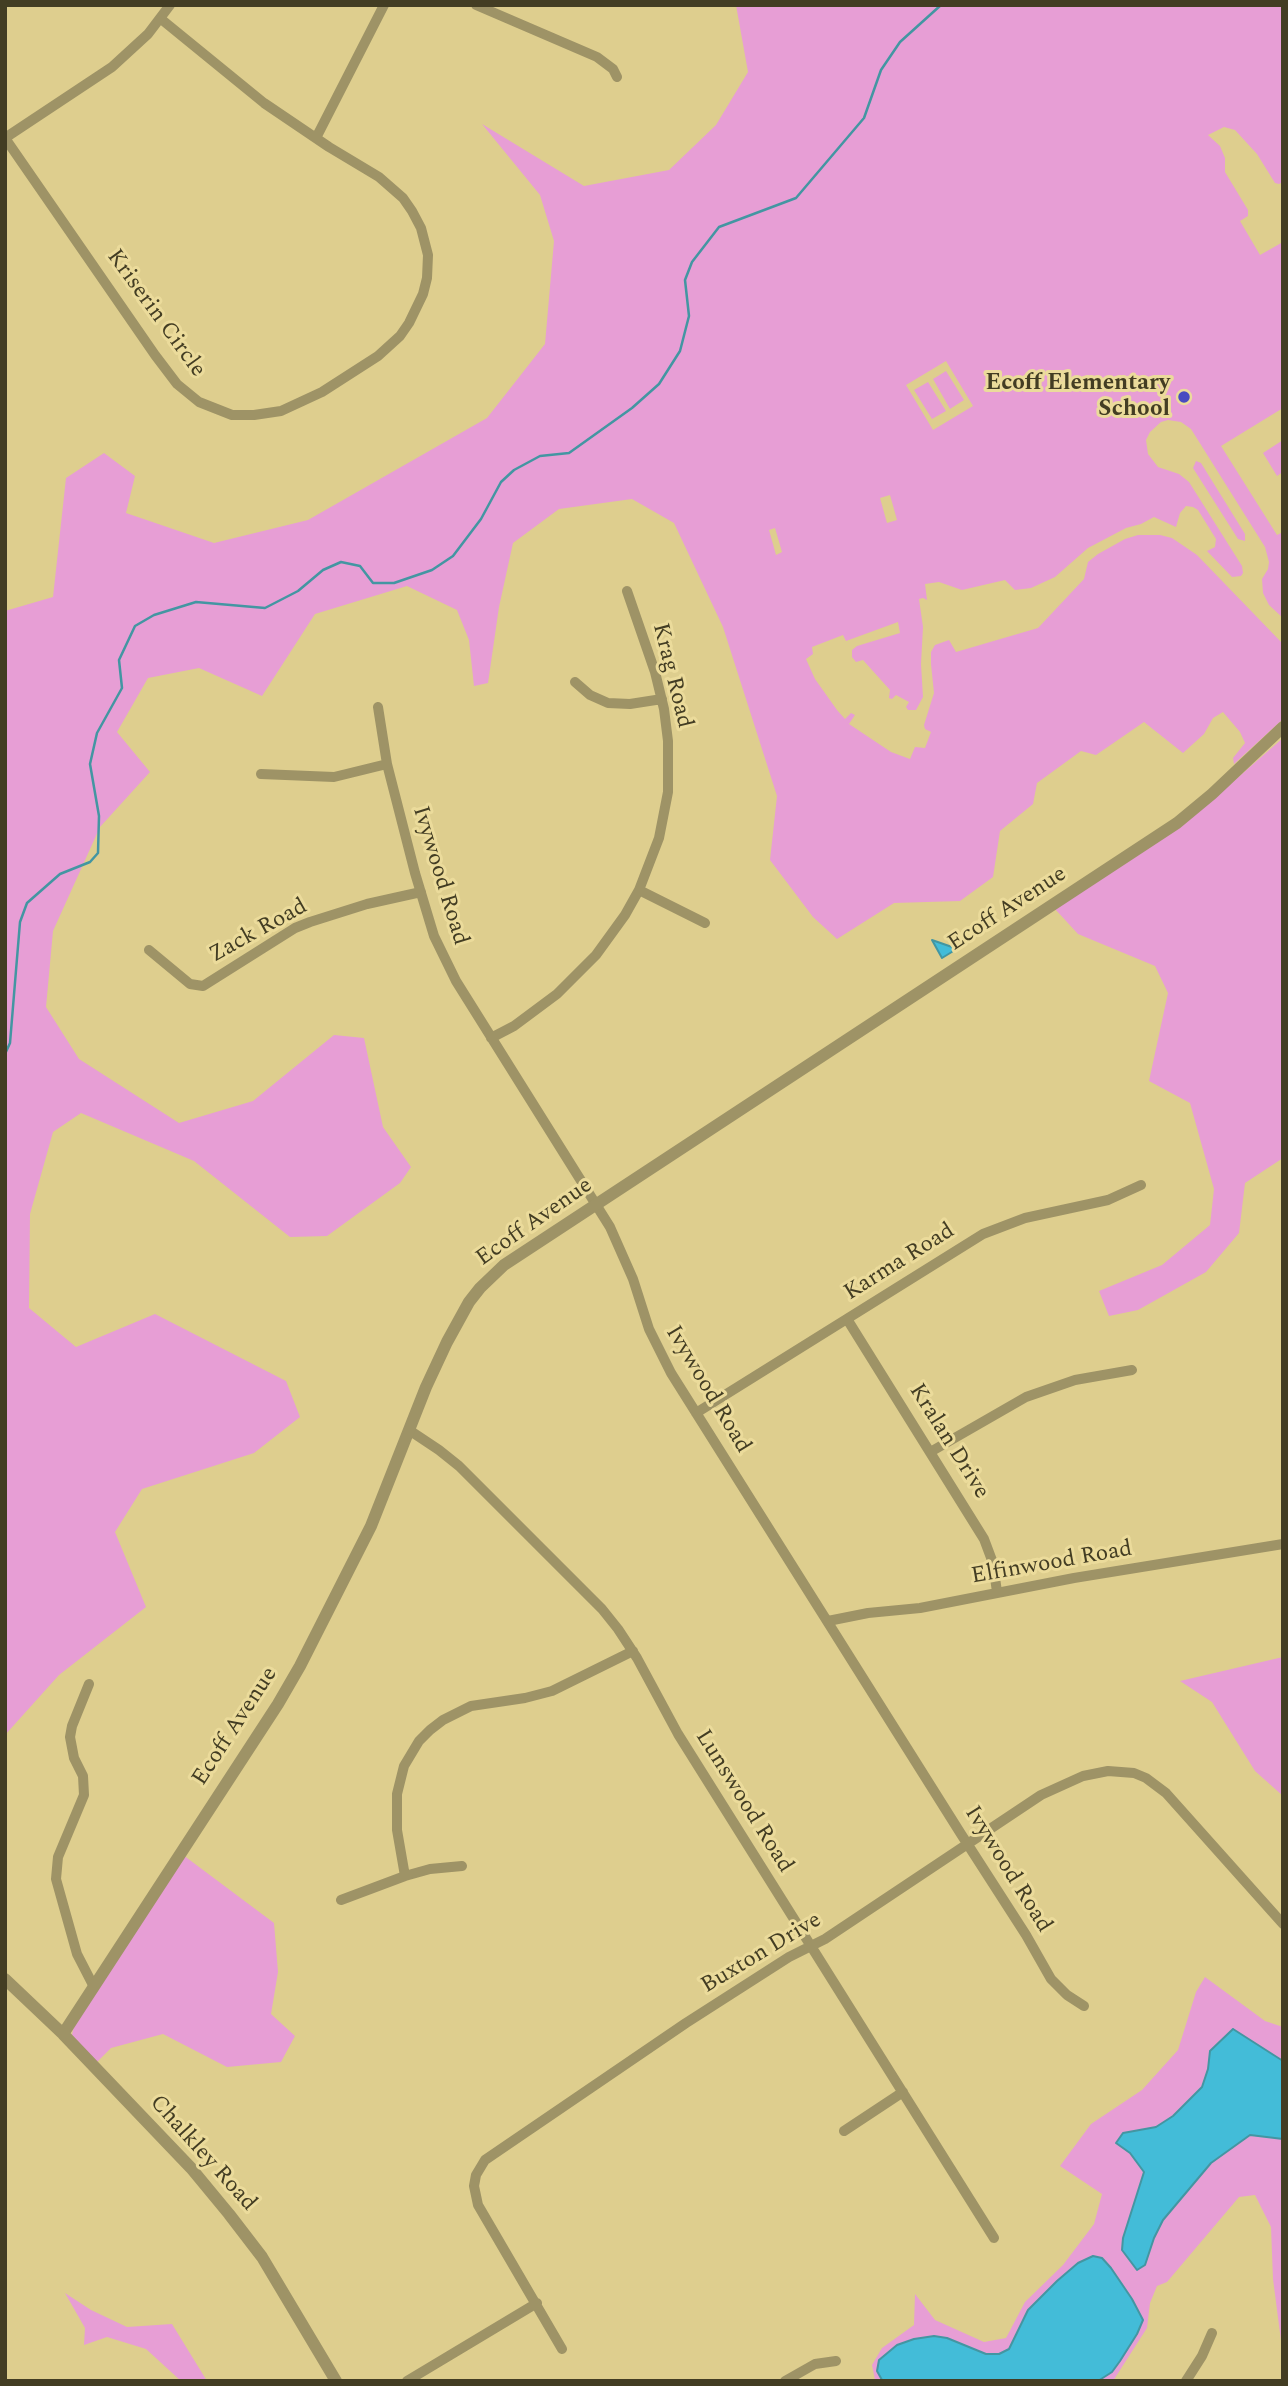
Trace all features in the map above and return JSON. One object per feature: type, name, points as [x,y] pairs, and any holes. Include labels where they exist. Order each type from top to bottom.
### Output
[{"type":"street","points":[[5,138],[131,52],[170,5]]},
{"type":"street","points":[[316,138],[384,5]]},
{"type":"street","points":[[476,5],[597,57],[613,69],[617,77]]},
{"type":"street","name":"Kriserin Circle","points":[[5,138],[133,325],[177,384],[199,402],[232,415],[254,415],[293,407],[351,375],[380,355],[410,323],[425,286],[428,261],[425,243],[421,228],[403,198],[379,177],[264,103],[161,19]]},
{"type":"street","name":"Krag Road","points":[[491,1038],[539,1009],[577,976],[612,934],[639,890],[659,838],[668,792],[668,741],[662,699],[627,591]]},
{"type":"street","points":[[575,682],[590,695],[608,703],[630,704],[662,699]]},
{"type":"street","name":"Ivywood Road","points":[[378,707],[387,764],[421,892],[434,936],[445,961],[597,1204],[623,1252],[657,1349],[696,1413],[1026,1935],[1051,1979],[1067,1995],[1084,2006]]},
{"type":"street","name":"Ecoff Avenue","points":[[63,2034],[300,1666],[371,1526],[447,1342],[480,1288],[505,1265],[1177,823],[1283,727]]},
{"type":"street","points":[[261,774],[334,777],[387,764]]},
{"type":"street","points":[[639,890],[705,923]]},
{"type":"street","name":"Zack Road","points":[[149,950],[190,984],[203,986],[295,928],[356,907],[421,892]]},
{"type":"street","name":"Karma Road","points":[[696,1413],[983,1234],[1025,1218],[1108,1200],[1141,1185]]},
{"type":"street","name":"Kralan Drive","points":[[847,1319],[932,1451],[984,1539],[993,1563],[997,1592]]},
{"type":"street","points":[[932,1451],[1026,1397],[1075,1380],[1132,1370]]},
{"type":"street","name":"Lunswood Road","points":[[409,1430],[439,1450],[468,1476],[602,1609],[633,1651],[678,1734],[994,2238]]},
{"type":"street","name":"Elfinwood Road","points":[[828,1621],[868,1613],[920,1608],[997,1592],[1283,1544]]},
{"type":"street","points":[[405,1876],[397,1830],[397,1794],[404,1766],[419,1741],[430,1730],[471,1706],[552,1691],[633,1651]]},
{"type":"street","points":[[89,1684],[70,1737],[74,1758],[83,1776],[83,1795],[58,1857],[55,1879],[77,1954],[94,1987]]},
{"type":"street","name":"Buxton Drive","points":[[562,2349],[478,2205],[474,2186],[476,2175],[485,2160],[763,1973],[811,1946],[1041,1795],[1059,1785],[1108,1771],[1134,1773],[1157,1784],[1283,1924]]},
{"type":"street","points":[[341,1900],[405,1876],[430,1869],[462,1866]]},
{"type":"street","name":"Chalkley Road","points":[[5,1979],[63,2034],[191,2168],[229,2214],[261,2258],[336,2381]]},
{"type":"street","points":[[844,2132],[903,2092]]},
{"type":"street","points":[[407,2381],[537,2304]]},
{"type":"street","points":[[1186,2381],[1202,2356],[1212,2333]]},
{"type":"street","points":[[786,2381],[815,2364],[836,2361]]},
{"type":"shaded area","points":[[736,5],[1283,5],[1283,182],[1275,183],[1257,154],[1235,130],[1224,127],[1208,135],[1220,146],[1225,158],[1225,172],[1248,210],[1248,216],[1240,221],[1260,255],[1283,242],[1283,408],[1221,446],[1277,535],[1283,532],[1283,618],[1269,605],[1263,593],[1262,579],[1269,562],[1265,547],[1191,429],[1181,422],[1168,420],[1161,422],[1150,432],[1146,440],[1148,454],[1158,467],[1179,474],[1189,482],[1242,566],[1241,576],[1232,577],[1207,551],[1215,547],[1216,539],[1198,510],[1186,506],[1180,513],[1176,527],[1154,517],[1126,528],[1088,548],[1055,577],[1031,588],[1015,590],[1005,580],[962,590],[939,582],[925,584],[927,600],[919,599],[923,627],[923,697],[916,710],[908,710],[906,707],[909,702],[896,695],[892,699],[889,698],[890,690],[863,660],[856,662],[852,657],[852,650],[857,646],[900,633],[898,622],[846,641],[843,635],[812,647],[813,654],[806,659],[815,679],[837,710],[845,719],[851,713],[855,715],[849,724],[891,752],[910,759],[915,747],[925,748],[931,732],[925,729],[924,725],[934,693],[931,652],[935,645],[949,640],[956,652],[1038,628],[1084,579],[1088,562],[1098,554],[1138,535],[1160,535],[1172,538],[1197,555],[1283,644],[1283,719],[1234,764],[1233,758],[1245,743],[1240,732],[1223,712],[1213,718],[1204,734],[1183,753],[1144,722],[1096,755],[1081,751],[1037,783],[1033,804],[1000,831],[993,877],[960,901],[894,903],[837,939],[813,917],[770,860],[777,796],[723,627],[674,523],[632,499],[559,509],[513,543],[499,607],[488,683],[474,686],[469,640],[457,610],[407,586],[315,614],[262,696],[199,668],[148,678],[117,732],[150,772],[100,827],[53,931],[46,1007],[79,1059],[179,1123],[253,1101],[334,1035],[364,1038],[383,1127],[411,1167],[400,1183],[327,1236],[290,1237],[194,1161],[81,1113],[53,1132],[30,1214],[29,1308],[76,1347],[155,1314],[286,1381],[300,1417],[254,1453],[142,1489],[115,1532],[146,1607],[59,1675],[5,1735],[5,611],[53,597],[66,478],[104,453],[135,476],[126,513],[214,543],[308,520],[487,418],[545,344],[554,241],[540,195],[482,124],[584,186],[669,170],[716,125],[748,72]],"holes":[[[946,361],[973,406],[933,430],[906,385]],[[890,495],[897,520],[887,523],[880,498]],[[775,528],[782,552],[776,555],[769,530]]]},
{"type":"shaded area","points":[[946,371],[964,400],[950,409],[933,379]]},
{"type":"shaded area","points":[[928,382],[946,411],[932,419],[914,390]]},
{"type":"shaded area","points":[[1283,440],[1283,472],[1277,476],[1263,453]]},
{"type":"shaded area","points":[[1196,461],[1201,463],[1245,534],[1245,541],[1238,539],[1193,468]]},
{"type":"shaded area","points":[[1283,738],[1283,1158],[1245,1183],[1239,1233],[1206,1272],[1138,1310],[1109,1316],[1099,1291],[1162,1265],[1210,1225],[1214,1189],[1190,1103],[1149,1081],[1168,993],[1155,966],[1078,934],[1055,909],[1219,794]]},
{"type":"shaded area","points":[[1283,1657],[1283,1796],[1255,1771],[1212,1702],[1180,1681]]},
{"type":"shaded area","points":[[183,1855],[274,1923],[278,1972],[271,2014],[295,2036],[281,2062],[227,2067],[163,2034],[111,2048],[96,2063],[72,2035],[74,2025]]},
{"type":"shaded area","points":[[1205,1977],[1265,2021],[1283,2027],[1283,2061],[1243,2037],[1211,2051],[1202,2087],[1173,2116],[1156,2127],[1123,2133],[1130,2153],[1144,2172],[1123,2237],[1122,2250],[1149,2255],[1163,2220],[1193,2181],[1238,2142],[1250,2135],[1283,2139],[1283,2356],[1273,2279],[1271,2227],[1255,2195],[1239,2197],[1167,2282],[1157,2286],[1150,2303],[1147,2328],[1113,2381],[1098,2381],[1112,2372],[1143,2320],[1111,2268],[1078,2263],[1028,2310],[1009,2349],[999,2354],[986,2354],[947,2338],[934,2336],[914,2339],[897,2345],[877,2371],[882,2381],[875,2380],[872,2365],[882,2348],[914,2325],[915,2294],[935,2320],[984,2342],[1006,2338],[1025,2302],[1063,2265],[1094,2224],[1102,2194],[1060,2166],[1091,2124],[1142,2090],[1178,2050],[1196,1992]]},
{"type":"shaded area","points":[[65,2293],[91,2310],[127,2327],[172,2324],[207,2381],[181,2381],[146,2349],[107,2337],[84,2345],[85,2328]]},
{"type":"water","points":[[932,940],[952,947],[955,950],[942,958]]},
{"type":"water","points":[[1233,2029],[1283,2061],[1283,2139],[1250,2135],[1211,2163],[1163,2220],[1145,2265],[1137,2270],[1122,2250],[1123,2238],[1144,2172],[1130,2153],[1116,2143],[1123,2133],[1156,2127],[1173,2116],[1202,2087],[1210,2051]]},
{"type":"water","points":[[1093,2256],[1102,2258],[1111,2268],[1143,2320],[1112,2372],[1098,2381],[882,2380],[877,2371],[879,2360],[897,2345],[914,2339],[934,2336],[947,2338],[986,2354],[999,2354],[1009,2349],[1028,2310],[1078,2263]]},
{"type":"waterway","points":[[5,1054],[10,1043],[20,922],[27,903],[60,874],[90,862],[98,853],[99,816],[90,764],[97,733],[122,688],[119,660],[135,626],[154,615],[196,602],[265,608],[298,591],[323,570],[341,562],[360,566],[373,583],[394,583],[432,570],[453,556],[481,519],[501,482],[514,470],[540,456],[569,453],[632,408],[659,384],[680,351],[689,316],[685,280],[692,262],[719,227],[796,198],[864,118],[881,70],[900,42],[941,5]]},
{"type":"place","name":"Ecoff Elementary School","points":[[1184,397]]}]
